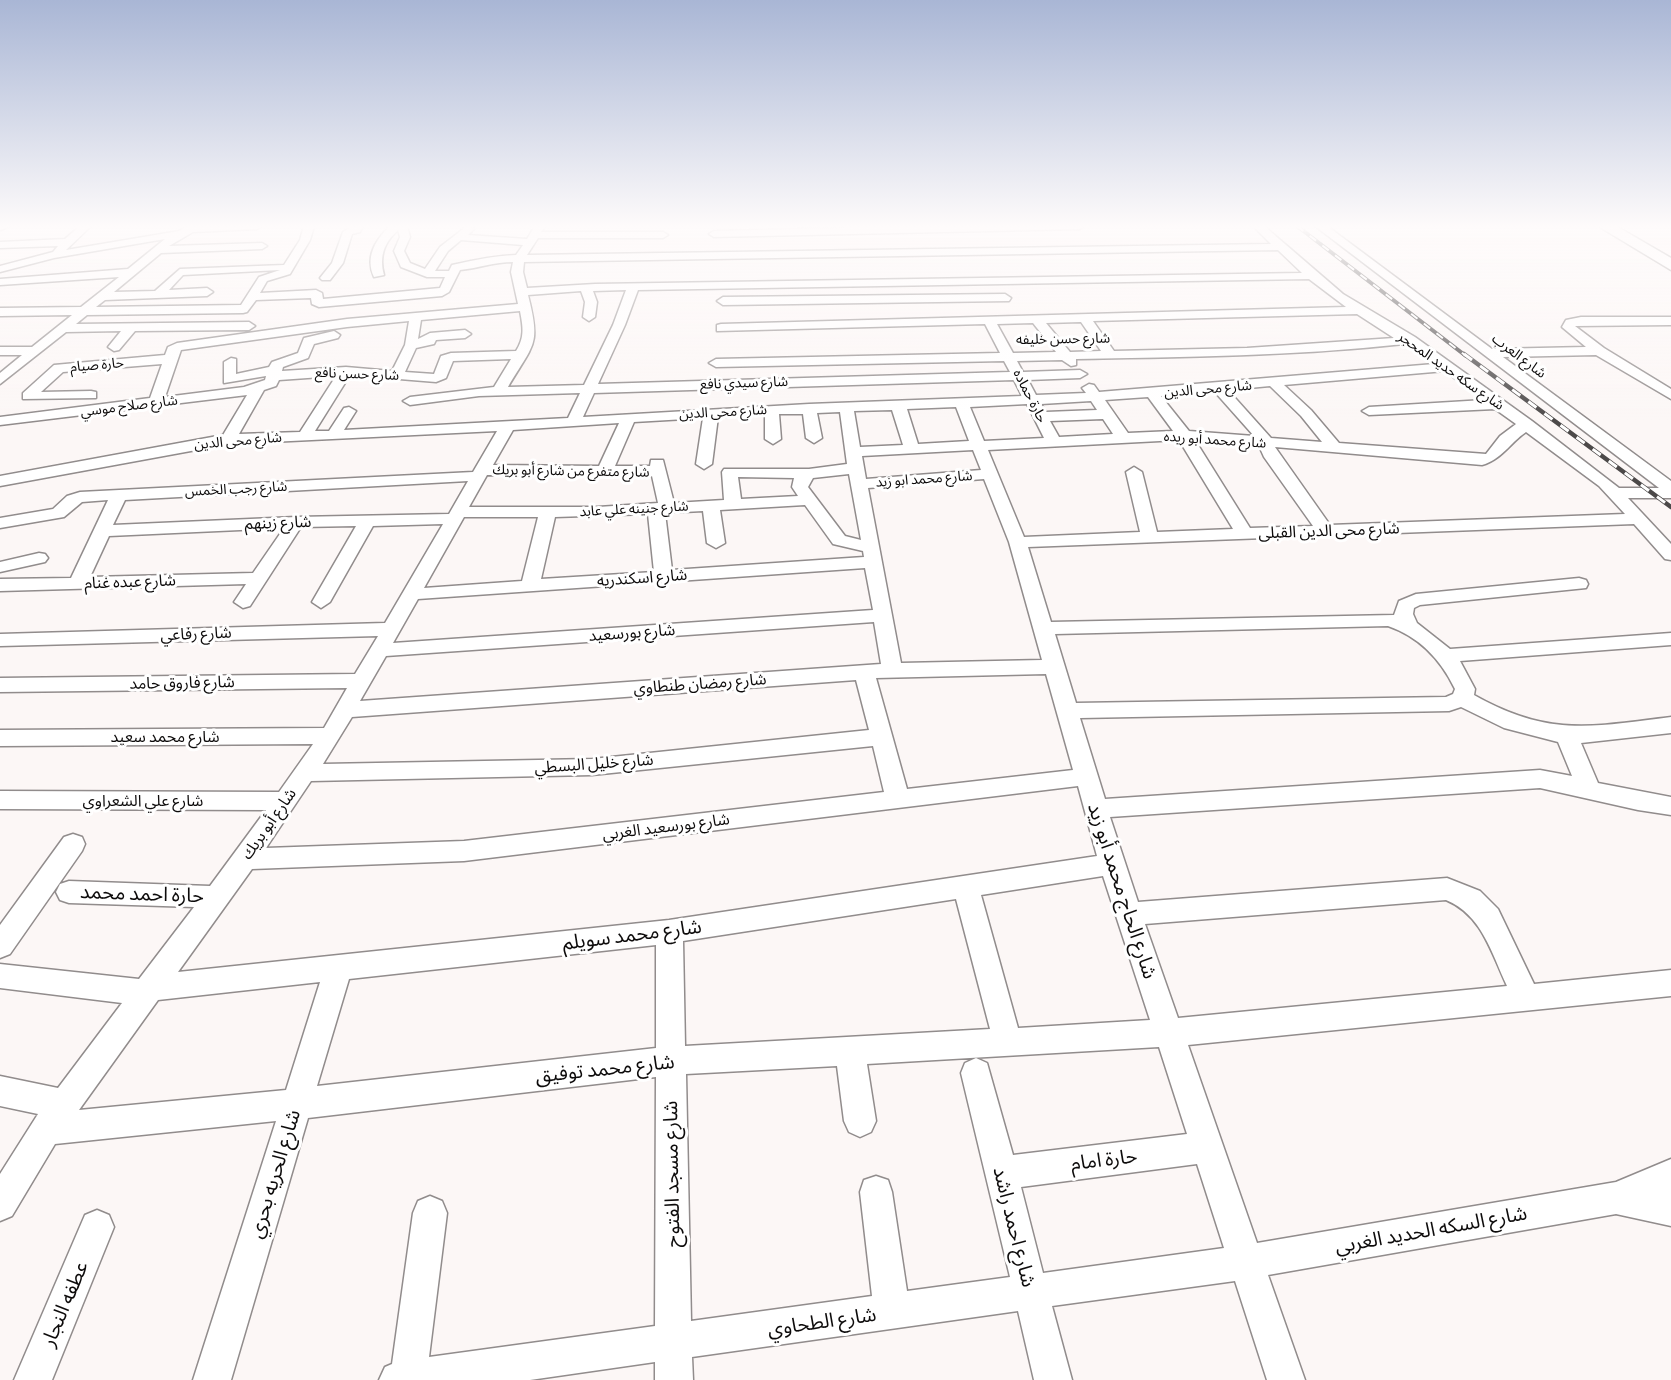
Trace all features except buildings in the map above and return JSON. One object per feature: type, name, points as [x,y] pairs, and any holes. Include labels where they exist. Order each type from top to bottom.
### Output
[{"type":"street","points":[[0,380],[33,351],[112,290]]},
{"type":"street","points":[[158,294],[162,290]]},
{"type":"street","points":[[208,343],[229,317],[243,309],[257,290]]},
{"type":"street","points":[[253,297],[316,294],[318,303],[389,294],[444,290]]},
{"type":"street","points":[[499,391],[529,341],[530,334],[522,292],[548,290]]},
{"type":"street","points":[[587,290],[591,302],[589,317]]},
{"type":"street","points":[[574,420],[619,325],[632,290]]},
{"type":"street","points":[[713,384],[723,301],[721,290]]},
{"type":"street","points":[[1002,290],[1012,314]]},
{"type":"street","name":"شارع سكه حديد المحجر","points":[[1331,290],[1358,310],[1410,340],[1527,424],[1617,493],[1640,519]]},
{"type":"street","name":"شارع العرب","points":[[1406,290],[1671,491]]},
{"type":"street","points":[[105,296],[207,292]]},
{"type":"street","points":[[388,308],[389,294]]},
{"type":"street","points":[[1316,298],[1339,297]]},
{"type":"street","points":[[723,301],[1005,298]]},
{"type":"street","points":[[1203,298],[1217,314]]},
{"type":"street","points":[[229,439],[258,388],[271,383],[280,364],[303,355],[309,341],[342,332],[347,323],[353,299]]},
{"type":"street","points":[[1181,302],[1191,314]]},
{"type":"street","points":[[156,403],[173,353],[208,343],[347,323],[526,307]]},
{"type":"street","points":[[719,345],[989,320],[1047,308]]},
{"type":"street","points":[[0,312],[243,309]]},
{"type":"street","points":[[1012,314],[1036,318],[1084,317],[1105,312],[1217,314],[1358,310]]},
{"type":"street","points":[[397,375],[411,345],[416,316]]},
{"type":"street","points":[[62,328],[260,325],[291,317]]},
{"type":"street","points":[[1084,317],[1109,353]]},
{"type":"street","points":[[1036,318],[1080,374],[1123,437]]},
{"type":"street","name":"حارة حماده","points":[[989,320],[1053,440]]},
{"type":"street","points":[[1671,321],[1570,323],[1568,327],[1599,351],[1671,395]]},
{"type":"street","points":[[114,347],[132,327]]},
{"type":"street","points":[[411,345],[429,341],[430,337],[465,334]]},
{"type":"street","name":"شارع حسن خليفه","points":[[719,345],[1008,355],[1332,348],[1410,340]]},
{"type":"street","points":[[0,351],[33,351]]},
{"type":"street","points":[[1489,353],[1599,351]]},
{"type":"street","name":"حارة صيام","points":[[91,395],[28,396],[59,368],[173,353]]},
{"type":"street","name":"شارع حسن نافع","points":[[275,373],[346,371],[439,377],[446,359],[451,357],[520,355]]},
{"type":"street","points":[[231,362],[229,380],[275,373]]},
{"type":"street","name":"شارع محى الدين","points":[[0,481],[229,439],[334,435],[402,417],[508,425],[809,408],[1096,397],[1448,367]]},
{"type":"street","points":[[305,436],[346,371]]},
{"type":"street","name":"شارع سيدي نافع","points":[[402,417],[436,399],[467,392],[1080,374]]},
{"type":"street","points":[[402,417],[421,377]]},
{"type":"street","points":[[1274,383],[1306,413],[1335,448]]},
{"type":"street","name":"شارع صلاح موسي","points":[[0,421],[229,394],[258,388]]},
{"type":"street","points":[[1219,388],[1266,443],[1272,458],[1325,531]]},
{"type":"street","points":[[1152,393],[1184,435],[1245,534]]},
{"type":"street","name":"شارع الحاج محمد أبو زيد","points":[[961,402],[1018,542],[1112,864],[1167,1034],[1286,1380]]},
{"type":"street","points":[[1369,411],[1499,404]]},
{"type":"street","points":[[898,405],[912,449]]},
{"type":"street","points":[[846,407],[892,670]]},
{"type":"street","points":[[809,408],[814,438]]},
{"type":"street","points":[[772,410],[773,439]]},
{"type":"street","points":[[334,435],[349,411]]},
{"type":"street","points":[[704,464],[711,413]]},
{"type":"street","points":[[1040,417],[1107,414]]},
{"type":"street","points":[[605,471],[629,417]]},
{"type":"street","name":"شارع محمد أبو ريده","points":[[855,468],[912,449],[1184,435],[1482,460],[1491,457],[1505,439],[1527,424]]},
{"type":"street","name":"شارع أبو بريك","points":[[0,1204],[46,1129],[245,859],[330,736],[508,425]]},
{"type":"street","name":"شارع متفرع من شارع أبو بريك","points":[[482,473],[605,471],[658,467],[661,508]]},
{"type":"street","points":[[733,503],[729,467],[809,474],[855,468]]},
{"type":"street","name":"شارع محمد ابو زيد","points":[[855,468],[990,474]]},
{"type":"street","points":[[1134,472],[1150,537]]},
{"type":"street","name":"شارع رجب الخمس","points":[[0,523],[58,513],[76,498],[482,473]]},
{"type":"street","points":[[809,474],[802,478],[800,487],[839,540],[871,555]]},
{"type":"street","points":[[1617,493],[1671,491]]},
{"type":"street","points":[[78,583],[119,495]]},
{"type":"street","name":"شارع جنينه علي عابد","points":[[456,516],[810,501]]},
{"type":"street","points":[[711,504],[716,543]]},
{"type":"street","points":[[661,508],[664,576]]},
{"type":"street","points":[[530,585],[548,512]]},
{"type":"street","name":"شارع زينهم","points":[[102,531],[456,516]]},
{"type":"street","points":[[1640,519],[1671,555]]},
{"type":"street","name":"شارع محى الدين القبلى","points":[[1018,542],[1640,519]]},
{"type":"street","points":[[321,602],[368,520]]},
{"type":"street","points":[[243,602],[296,522]]},
{"type":"street","name":"شارع اسكندريه","points":[[412,594],[664,576],[871,555]]},
{"type":"street","points":[[0,567],[39,558]]},
{"type":"street","name":"شارع عبده غنام","points":[[0,585],[259,578]]},
{"type":"street","points":[[1407,624],[1403,614],[1406,605],[1416,600],[1579,584]]},
{"type":"street","name":"شارع بورسعيد","points":[[381,650],[884,615]]},
{"type":"street","points":[[1042,628],[1372,619],[1407,624],[1422,633],[1443,656],[1460,678],[1465,689],[1462,698],[1449,704],[1066,711]]},
{"type":"street","name":"شارع رفاعي","points":[[0,640],[392,629]]},
{"type":"street","points":[[1443,656],[1671,639]]},
{"type":"street","name":"شارع رمضان طنطاوي","points":[[346,710],[892,670],[1054,667]]},
{"type":"street","points":[[864,672],[898,799]]},
{"type":"street","name":"شارع فاروق حامد","points":[[0,685],[363,681]]},
{"type":"street","points":[[1462,698],[1493,716],[1530,729],[1566,735],[1671,725]]},
{"type":"street","points":[[1566,735],[1590,791]]},
{"type":"street","name":"شارع محمد سعيد","points":[[0,738],[330,736]]},
{"type":"street","name":"شارع خليل البسطي","points":[[306,772],[592,767],[882,737]]},
{"type":"street","name":"شارع بورسعيد الغربي","points":[[245,859],[464,851],[1085,777]]},
{"type":"street","points":[[1095,808],[1540,779],[1564,782],[1620,799],[1671,806]]},
{"type":"street","name":"شارع علي الشعراوي","points":[[0,800],[286,801]]},
{"type":"street","points":[[0,946],[73,844]]},
{"type":"street","name":"شارع محمد سويلم","points":[[0,976],[147,991],[669,932],[1112,864]]},
{"type":"street","points":[[966,886],[1008,1043]]},
{"type":"street","points":[[1128,914],[1447,889],[1471,899],[1489,916],[1526,998]]},
{"type":"street","name":"حارة احمد محمد","points":[[69,892],[216,897]]},
{"type":"street","name":"شارع مسجد الفتوح","points":[[669,932],[674,1380]]},
{"type":"street","name":"شارع الحريه بحري","points":[[212,1380],[338,968]]},
{"type":"street","name":"شارع محمد توفيق","points":[[46,1129],[296,1104],[671,1061],[1167,1034],[1671,983]]},
{"type":"street","points":[[850,1052],[860,1121]]},
{"type":"street","name":"شارع احمد راشد","points":[[976,1073],[1053,1380]]},
{"type":"street","points":[[0,1091],[64,1104]]},
{"type":"street","name":"حارة امام","points":[[1001,1173],[1206,1147]]},
{"type":"street","name":"شارع السكه الحديد الغربي","points":[[1245,1262],[1616,1198],[1671,1175]]},
{"type":"street","points":[[876,1192],[892,1312]]},
{"type":"street","name":"شارع السكه الحديد الغربي","points":[[1616,1198],[1671,1209]]},
{"type":"street","points":[[403,1379],[430,1213]]},
{"type":"street","name":"عطفه النجار","points":[[33,1380],[97,1227]]},
{"type":"street","name":"شارع الطحاوي","points":[[403,1379],[1245,1262]]},
{"type":"railway","points":[[1381,290],[1466,356]]},
{"type":"railway","points":[[1464,354],[1671,507]]}]
